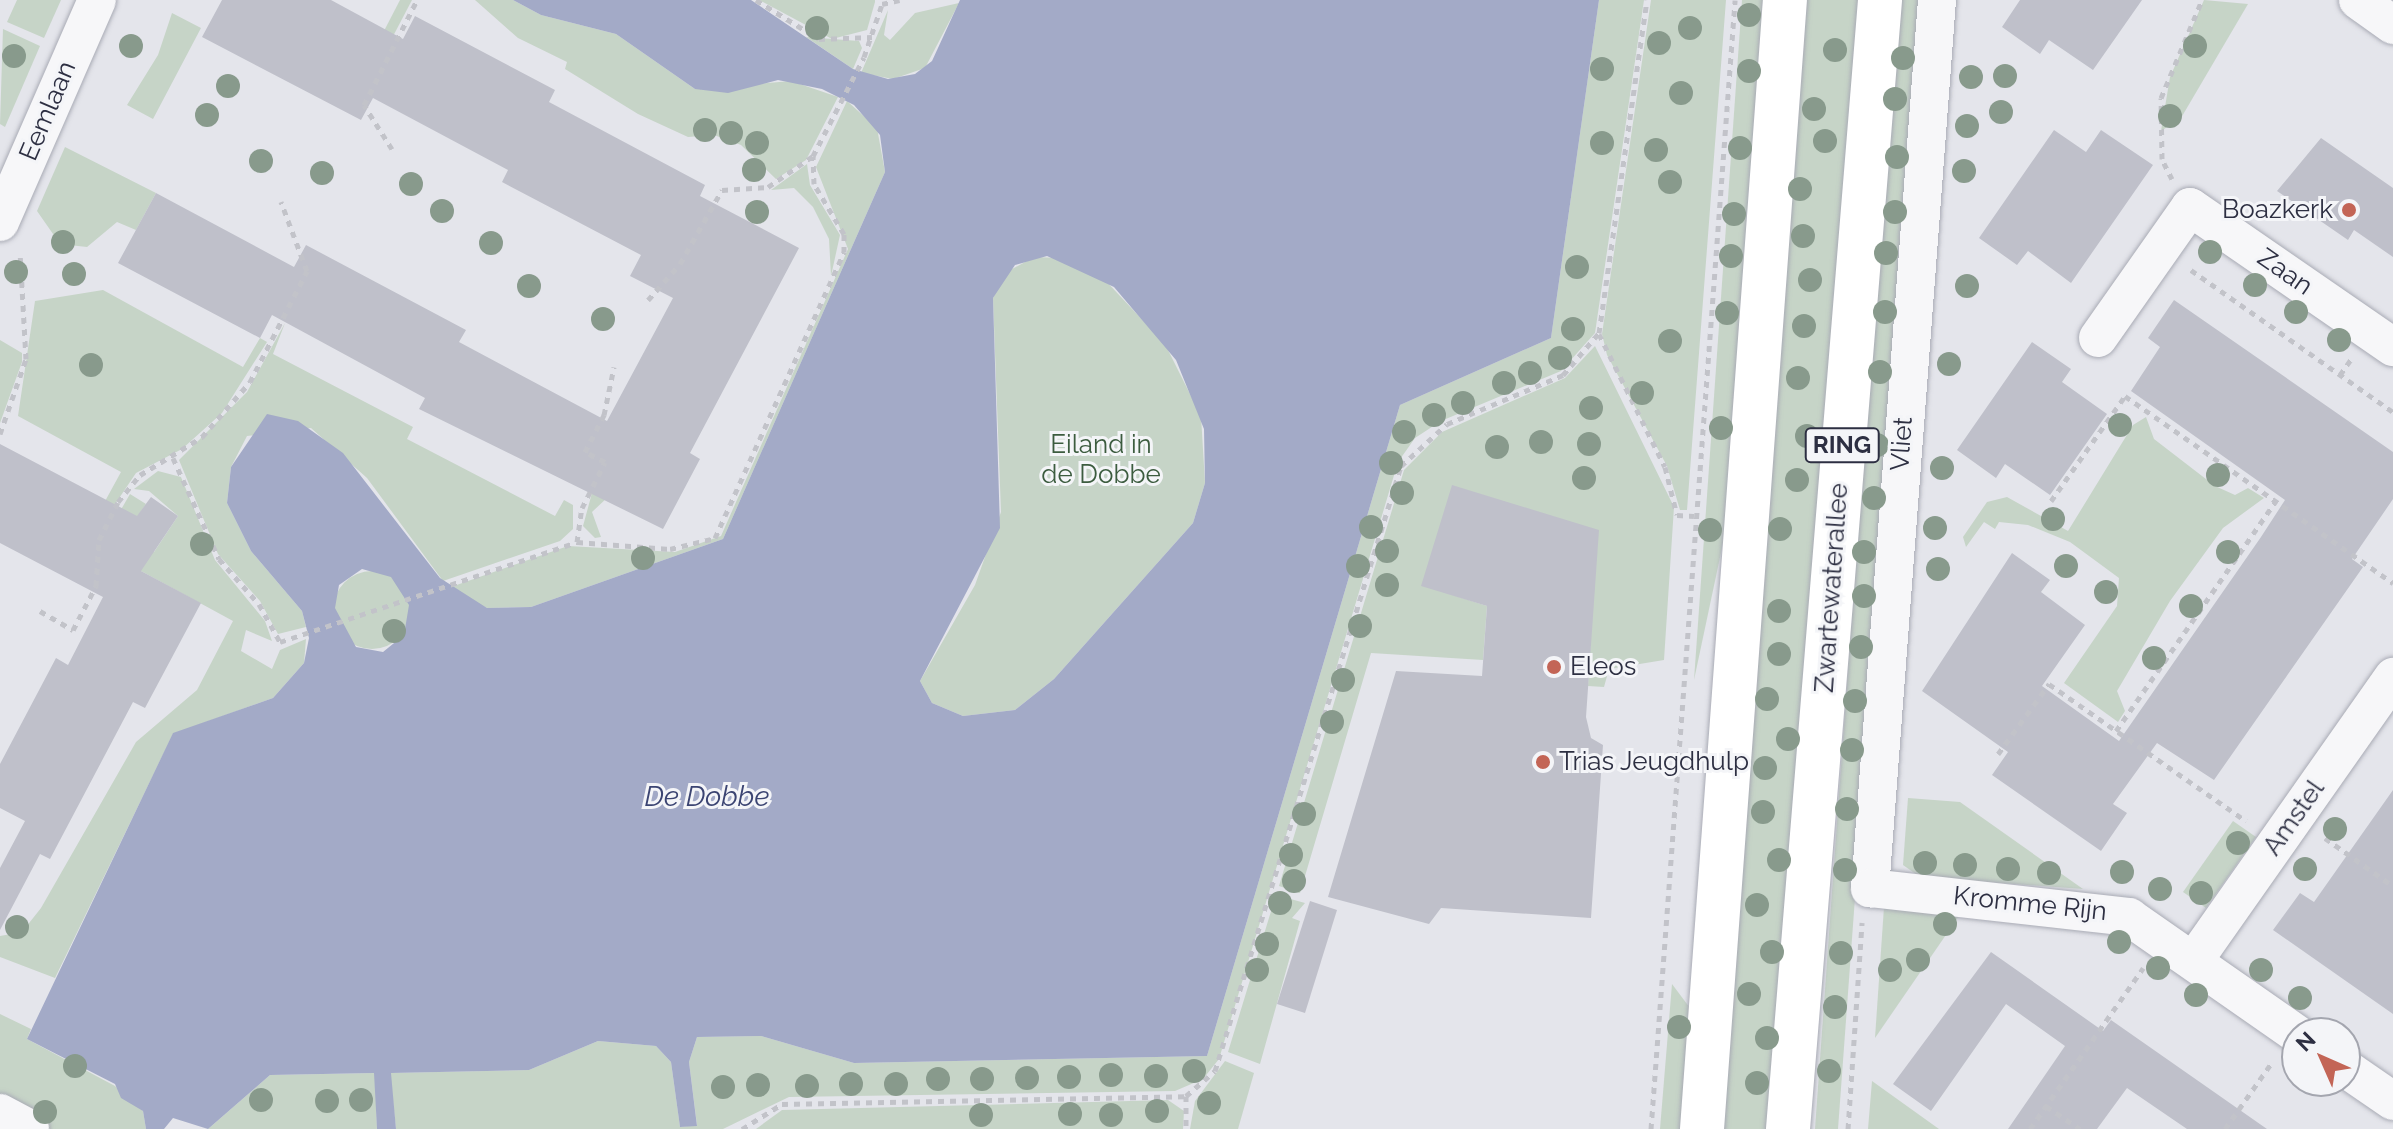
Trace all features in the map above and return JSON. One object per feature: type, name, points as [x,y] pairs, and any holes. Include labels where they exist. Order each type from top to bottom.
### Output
[{"type":"main road","points":[[1702,1129],[1785,0]]},
{"type":"main road","name":"Zwartewaterallee","points":[[1788,1129],[1880,0]]},
{"type":"street","name":"Eemlaan","points":[[2,218],[97,0]]},
{"type":"street","name":"Vliet","points":[[1870,888],[1937,0]]},
{"type":"street","points":[[2358,0],[2393,25]]},
{"type":"street","points":[[2098,338],[2190,207]]},
{"type":"street","name":"Zaan","points":[[2190,207],[2393,347]]},
{"type":"street","name":"Amstel","points":[[2195,959],[2393,677]]},
{"type":"street","name":"Kromme Rijn","points":[[1870,888],[2099,908],[2164,938],[2281,1022]]},
{"type":"street","points":[[2361,1079],[2393,1101]]},
{"type":"street","points":[[0,1113],[30,1129]]},
{"type":"path","points":[[392,149],[364,105],[417,0]]},
{"type":"path","points":[[756,0],[807,35],[839,42],[872,37]]},
{"type":"path","points":[[173,458],[219,559],[259,604],[276,639],[296,637],[577,542],[670,549],[721,532],[844,252],[844,234],[814,184],[813,156],[864,57],[882,2],[900,0]]},
{"type":"path","points":[[742,1129],[782,1104],[1186,1096],[1222,1061],[1401,466],[1447,424],[1563,375],[1599,333],[1647,0]]},
{"type":"path","points":[[1651,1129],[1694,516],[1735,0]]},
{"type":"path","points":[[2190,207],[2164,168],[2159,116],[2202,0]]},
{"type":"path","points":[[648,300],[680,264],[722,190],[768,187],[813,156]]},
{"type":"path","points":[[40,611],[73,630],[96,586],[99,540],[118,502],[140,475],[173,458],[243,393],[307,271],[281,202]]},
{"type":"path","points":[[0,434],[18,396],[27,340],[24,270],[2,218]]},
{"type":"path","points":[[2160,249],[2393,412]]},
{"type":"path","points":[[1599,333],[1665,467],[1677,515],[1694,516]]},
{"type":"path","points":[[577,542],[582,508],[605,462],[585,452],[604,415],[614,367]]},
{"type":"path","points":[[2051,501],[2125,396],[2393,583]]},
{"type":"path","points":[[2116,731],[2276,501]]},
{"type":"path","points":[[1998,754],[2049,684],[2116,731],[2285,830],[2393,886]]},
{"type":"path","points":[[1848,1129],[1863,905],[1870,888]]},
{"type":"path","points":[[2030,1129],[2164,938]]},
{"type":"path","points":[[2225,1129],[2281,1051]]},
{"type":"path","points":[[1186,1096],[1186,1129]]},
{"type":"path","points":[[2046,1106],[2080,1129]]},
{"type":"green space","points":[[17,0],[61,0],[44,38],[7,22]]},
{"type":"green space","points":[[400,0],[412,0],[379,63],[385,29]]},
{"type":"green space","points":[[475,0],[513,0],[541,15],[616,34],[695,89],[791,81],[838,97],[806,160],[776,179],[741,145],[714,135],[688,137],[638,114],[565,69],[567,62],[518,38]]},
{"type":"green space","points":[[759,0],[875,2],[867,30],[832,39]]},
{"type":"green space","points":[[1599,0],[1644,0],[1595,333],[1561,371],[1441,421],[1415,438],[1398,462],[1219,1059],[1203,1079],[1175,1091],[789,1097],[723,1129],[396,1129],[390,1073],[529,1070],[598,1041],[656,1046],[671,1062],[680,1127],[697,1125],[689,1062],[697,1037],[761,1036],[854,1063],[1207,1056],[1400,405],[1551,338]]},
{"type":"green space","points":[[1651,0],[1726,0],[1687,510],[1680,510],[1667,466],[1607,355],[1602,334]]},
{"type":"green space","points":[[1742,0],[1766,0],[1726,529],[1694,680]]},
{"type":"green space","points":[[1804,0],[1859,0],[1777,1129],[1723,1129]]},
{"type":"green space","points":[[1896,0],[1921,0],[1838,1129],[1815,1129]]},
{"type":"green space","points":[[2204,0],[2248,4],[2181,118],[2161,131],[2170,77]]},
{"type":"green space","points":[[959,3],[925,68],[893,79],[861,73],[888,10],[884,35],[890,40],[915,13]]},
{"type":"green space","points":[[172,13],[201,28],[153,119],[127,105],[158,55]]},
{"type":"green space","points":[[3,29],[40,46],[5,127],[0,124]]},
{"type":"green space","points":[[806,37],[859,41],[862,48],[853,69]]},
{"type":"green space","points":[[847,101],[877,128],[885,172],[723,539],[531,607],[487,608],[461,596],[451,587],[568,546],[675,552],[721,536],[848,249],[816,167]]},
{"type":"green space","points":[[65,147],[156,193],[136,230],[117,222],[87,247],[60,244],[37,211]]},
{"type":"green space","points":[[807,164],[810,185],[840,235],[831,276],[829,239],[813,207],[794,188],[771,190]]},
{"type":"green space","name":"Eiland in de Dobbe","points":[[1034,257],[1060,258],[1105,280],[1165,344],[1201,416],[1205,483],[1193,523],[1054,679],[1015,710],[963,716],[932,703],[920,681],[975,585],[1001,512],[993,298],[1005,273]]},
{"type":"green space","points":[[103,290],[243,367],[260,338],[267,342],[222,413],[182,449],[136,473],[99,528],[92,525],[121,472],[18,416],[35,301]]},
{"type":"green space","points":[[285,323],[273,354],[413,427],[407,439],[555,516],[564,500],[573,505],[573,529],[560,541],[443,581],[367,478],[311,428],[247,436],[231,467],[227,503],[251,551],[302,611],[306,627],[278,634],[260,601],[218,554],[179,460],[247,392]]},
{"type":"green space","points":[[0,340],[22,353],[22,362],[0,423]]},
{"type":"green space","points":[[1595,346],[1674,507],[1664,660],[1609,669],[1604,687],[1588,686],[1597,531],[1453,487],[1422,585],[1487,606],[1483,660],[1371,653],[1300,893],[1279,886],[1404,470],[1442,432],[1565,378]]},
{"type":"green space","points":[[2146,417],[2154,439],[2215,486],[2235,495],[2248,488],[2264,498],[2223,528],[2170,601],[2117,691],[2125,711],[2118,722],[2064,683],[2117,606],[2119,578],[2070,542],[2028,525],[1999,522],[1995,529],[1984,522],[1966,547],[1963,537],[1987,502],[2007,497],[2068,531],[2133,425]]},
{"type":"green space","points":[[158,471],[181,477],[215,560],[265,621],[272,641],[246,630],[241,651],[272,669],[280,650],[306,639],[304,663],[273,698],[173,734],[55,978],[0,957],[0,936],[22,932],[41,908],[136,742],[197,690],[233,621],[130,565],[104,539],[130,494],[146,504],[126,533],[154,552],[178,516],[149,491],[134,489]]},
{"type":"green space","points":[[592,493],[609,496],[592,512],[601,537],[595,538],[583,526]]},
{"type":"green space","points":[[364,571],[380,571],[394,577],[405,588],[411,610],[405,632],[394,643],[380,649],[364,649],[350,643],[339,632],[333,618],[333,602],[339,588],[350,577]]},
{"type":"green space","points":[[1908,798],[1960,802],[2083,889],[1920,877],[1903,865]]},
{"type":"green space","points":[[2233,821],[2256,837],[2206,908],[2183,892]]},
{"type":"green space","points":[[1276,895],[1305,903],[1292,918],[1300,921],[1260,1064],[1228,1052]]},
{"type":"green space","points":[[1884,907],[1961,913],[1875,1038]]},
{"type":"green space","points":[[1672,984],[1690,1008],[1684,1129],[1660,1129]]},
{"type":"green space","points":[[0,1014],[31,1029],[27,1039],[115,1086],[143,1111],[146,1129],[43,1129],[0,1106]]},
{"type":"green space","points":[[1225,1061],[1254,1073],[1238,1129],[1190,1129],[1195,1101]]},
{"type":"green space","points":[[375,1073],[377,1129],[208,1129],[270,1075]]},
{"type":"green space","points":[[1872,1081],[1939,1129],[1868,1129]]},
{"type":"green space","points":[[1168,1100],[1184,1111],[1183,1129],[756,1129],[782,1110]]},
{"type":"water","name":"De Dobbe","points":[[513,0],[751,0],[853,69],[888,79],[915,74],[932,61],[960,0],[1599,0],[1551,338],[1400,405],[1207,1056],[854,1063],[761,1036],[697,1037],[689,1062],[697,1126],[680,1127],[671,1062],[656,1046],[598,1041],[529,1070],[391,1073],[396,1129],[377,1129],[374,1073],[270,1075],[208,1129],[173,1118],[164,1129],[146,1129],[143,1111],[121,1098],[115,1084],[27,1039],[173,733],[273,698],[304,663],[309,638],[302,611],[251,551],[227,503],[231,467],[267,414],[298,421],[343,453],[440,578],[487,608],[531,607],[723,539],[885,172],[880,135],[854,105],[822,89],[778,80],[728,93],[695,89],[616,34],[541,15]],"holes":[[[1047,256],[1114,287],[1176,360],[1204,429],[1205,483],[1193,523],[1054,679],[1015,710],[963,716],[932,703],[920,681],[1000,528],[993,298],[1015,265]],[[362,569],[391,577],[409,605],[404,635],[383,652],[356,647],[335,608],[339,585]]]},
{"type":"building","points":[[222,0],[331,0],[403,39],[415,16],[555,90],[549,102],[705,185],[700,196],[799,248],[690,453],[700,459],[663,529],[419,409],[425,398],[272,315],[260,338],[118,263],[156,193],[294,267],[306,245],[466,330],[459,342],[607,421],[673,298],[630,276],[641,255],[502,182],[508,170],[373,98],[361,120],[202,37]]},
{"type":"building","points":[[2020,0],[2142,0],[2093,70],[2049,40],[2040,54],[2002,27]]},
{"type":"building","points":[[2054,130],[2086,152],[2101,130],[2153,165],[2071,283],[2028,251],[2017,265],[1979,238]]},
{"type":"building","name":"Boazkerk","points":[[2321,138],[2393,188],[2393,257],[2354,230],[2348,240],[2277,191]]},
{"type":"building","points":[[2174,300],[2393,452],[2393,499],[2352,559],[2363,567],[2214,780],[2157,743],[2113,804],[2127,813],[2101,851],[1992,775],[2008,752],[1922,691],[2012,553],[2050,580],[2041,592],[2085,625],[2042,686],[2119,741],[2285,500],[2131,391],[2160,347],[2148,338]]},
{"type":"building","points":[[2032,342],[2071,369],[2062,382],[2107,414],[2050,495],[2005,464],[1996,478],[1957,450]]},
{"type":"building","points":[[0,444],[137,516],[151,497],[178,516],[141,571],[201,603],[145,708],[133,702],[50,859],[40,854],[0,930],[0,868],[25,821],[0,808],[0,764],[56,658],[68,665],[103,597],[0,543]]},
{"type":"building","points":[[1452,485],[1599,530],[1586,717],[1591,738],[1603,745],[1591,918],[1441,908],[1429,924],[1328,897],[1396,671],[1482,676],[1487,606],[1421,586]]},
{"type":"building","points":[[2393,790],[2393,1014],[2273,930],[2300,893],[2314,902]]},
{"type":"building","points":[[1310,901],[1337,910],[1305,1013],[1277,1004]]},
{"type":"building","points":[[1991,952],[2103,1031],[2111,1020],[2267,1129],[2187,1129],[2127,1088],[2097,1129],[2008,1129],[2065,1046],[2006,1004],[1931,1111],[1893,1084]]},
{"type":"place","name":"Boazkerk","points":[[2349,210]]},
{"type":"place","name":"Eleos","points":[[1554,667]]},
{"type":"place","name":"Trias Jeugdhulp","points":[[1543,762]]}]
